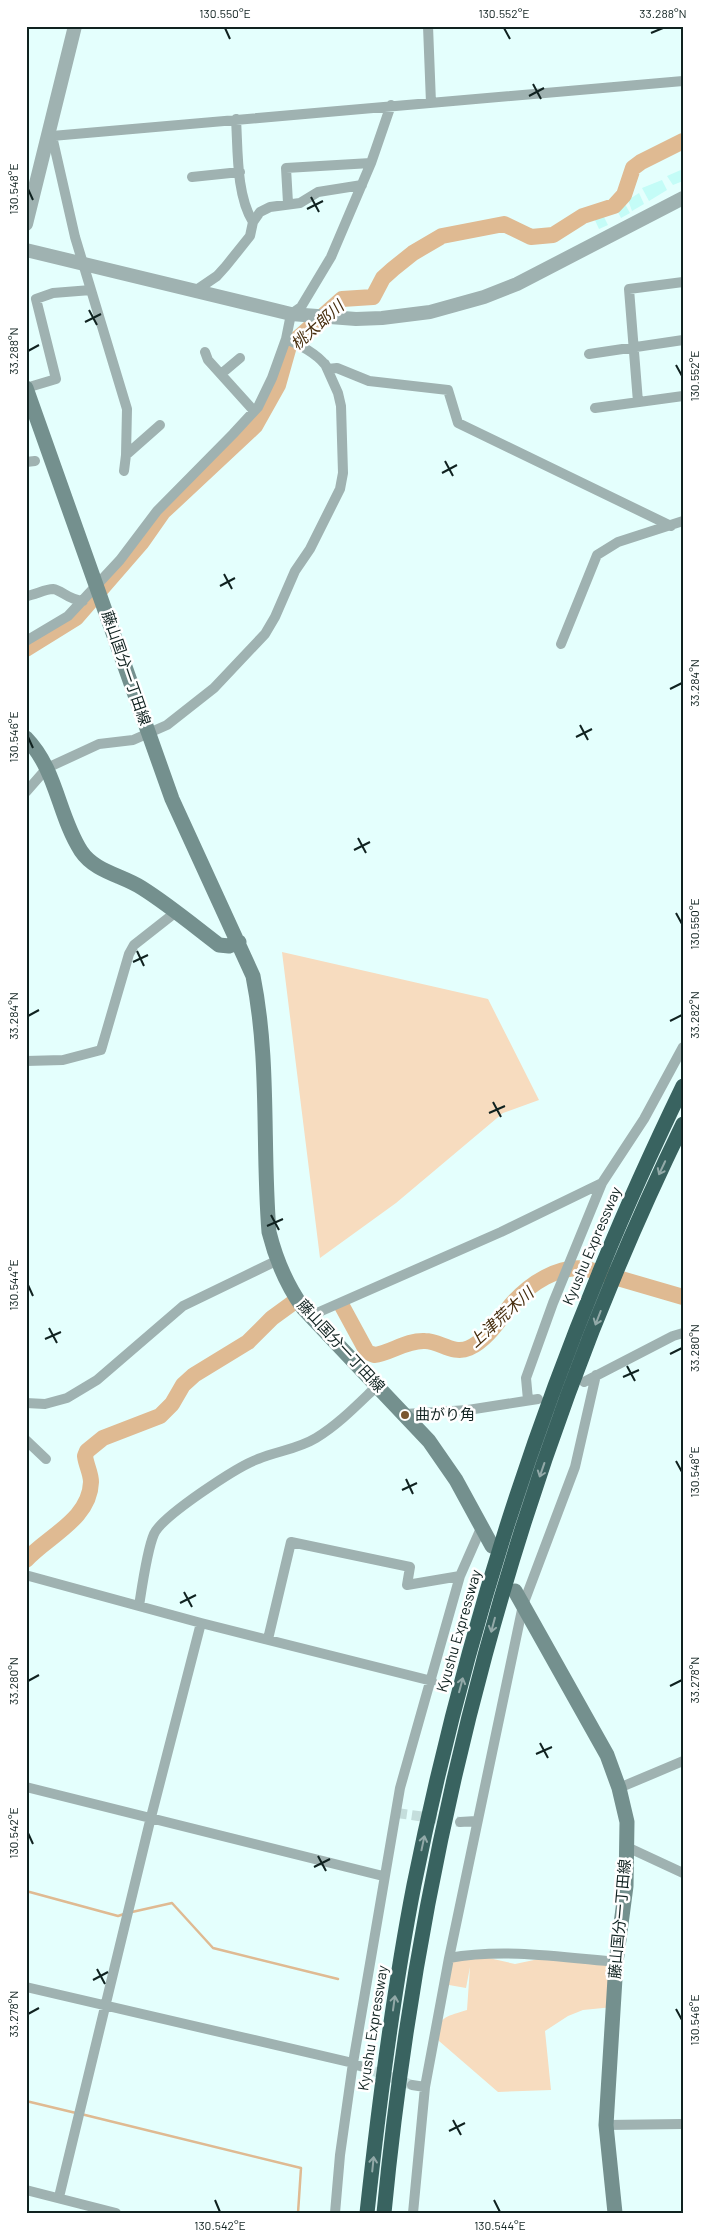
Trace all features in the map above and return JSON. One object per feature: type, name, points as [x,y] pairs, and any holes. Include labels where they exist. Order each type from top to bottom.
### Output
[{"type":"highway","name":"Kyushu Expressway","points":[[367,2213],[378,2109],[397,1979],[414,1886],[454,1710],[481,1613],[539,1431],[581,1319],[622,1218],[683,1086]]},
{"type":"highway","name":"Kyushu Expressway","points":[[384,2213],[394,2110],[428,1897],[470,1714],[496,1617],[554,1436],[596,1324],[621,1260],[683,1124]]},
{"type":"main road","name":"藤山国分一丁田線","points":[[26,388],[32,421],[98,585],[172,799],[253,976],[263,1046],[269,1232],[276,1261],[292,1293],[310,1316],[405,1414],[446,1463],[492,1546]]},
{"type":"main road","points":[[26,738],[43,758],[81,852],[97,867],[141,887],[219,945],[229,946],[239,942]]},
{"type":"main road","name":"藤山国分一丁田線","points":[[515,1591],[607,1755],[619,1788],[627,1822],[626,1886],[616,1962],[606,2125],[615,2213]]},
{"type":"street","points":[[26,224],[50,135],[75,26]]},
{"type":"street","points":[[428,26],[431,102]]},
{"type":"street","points":[[50,135],[683,81]]},
{"type":"street","points":[[26,641],[68,617],[120,560],[157,511],[254,411],[272,378],[292,314],[301,307],[331,257],[362,185],[391,105]]},
{"type":"street","points":[[236,119],[240,172],[246,210],[253,222]]},
{"type":"street","points":[[50,135],[90,290],[120,379],[127,409],[124,471]]},
{"type":"street","points":[[288,203],[286,168],[371,162]]},
{"type":"street","points":[[192,177],[240,172]]},
{"type":"street","points":[[195,290],[217,276],[226,266],[250,236],[253,222],[260,212],[270,207],[288,203],[300,203],[318,192],[362,185]]},
{"type":"street","points":[[26,250],[292,314],[356,319],[382,318],[430,312],[456,306],[517,284],[683,198]]},
{"type":"street","points":[[638,402],[630,289],[683,282]]},
{"type":"street","points":[[26,388],[56,379],[36,299],[53,293],[90,290]]},
{"type":"street","points":[[286,338],[300,345],[325,364],[328,369],[336,368],[369,381],[448,390],[458,424],[671,526]]},
{"type":"street","points":[[589,354],[683,340]]},
{"type":"street","points":[[205,352],[208,360],[254,411]]},
{"type":"street","points":[[221,374],[240,358]]},
{"type":"street","points":[[26,792],[46,768],[99,744],[122,742],[149,734],[167,725],[214,688],[265,634],[275,617],[295,571],[310,549],[336,500],[343,473],[341,406],[338,393],[325,364]]},
{"type":"street","points":[[596,408],[683,396]]},
{"type":"street","points":[[126,455],[160,424]]},
{"type":"street","points":[[561,644],[597,555],[618,542],[683,521]]},
{"type":"street","points":[[26,596],[52,589],[59,591],[67,598],[83,601]]},
{"type":"street","points":[[26,1061],[63,1060],[101,1050],[134,945],[176,912]]},
{"type":"street","points":[[405,1414],[468,1410],[533,1400],[526,1378],[553,1303],[602,1183],[644,1119],[683,1048]]},
{"type":"street","points":[[310,1316],[501,1232],[602,1183]]},
{"type":"street","points":[[26,1403],[45,1404],[66,1398],[97,1380],[183,1306],[276,1261]]},
{"type":"street","points":[[584,1382],[673,1336],[683,1333]]},
{"type":"street","points":[[413,2213],[426,2086],[448,1958],[522,1605],[575,1467],[596,1375]]},
{"type":"street","points":[[139,1606],[154,1534],[179,1509],[229,1473],[258,1459],[292,1449],[316,1438],[352,1410],[377,1386]]},
{"type":"street","points":[[26,1440],[46,1459]]},
{"type":"street","points":[[335,2213],[340,2155],[357,2064],[384,1876],[400,1788],[432,1681],[460,1576],[482,1526]]},
{"type":"street","points":[[268,1639],[290,1542],[410,1567],[408,1585],[460,1576]]},
{"type":"street","points":[[30,1576],[201,1623],[432,1681]]},
{"type":"street","points":[[59,2197],[150,1817],[201,1623]]},
{"type":"street","points":[[619,1788],[683,1761]]},
{"type":"street","points":[[26,1787],[384,1876]]},
{"type":"street","points":[[460,1822],[476,1821]]},
{"type":"street","points":[[626,1847],[683,1873]]},
{"type":"street","points":[[448,1958],[471,1954],[552,1956],[616,1962]]},
{"type":"street","points":[[26,1987],[357,2064]]},
{"type":"street","points":[[412,2085],[426,2086]]},
{"type":"street","points":[[606,2125],[683,2124]]},
{"type":"street","points":[[26,2190],[116,2213]]},
{"type":"shaded area","points":[[683,169],[683,181],[673,185],[667,176]]},
{"type":"shaded area","points":[[662,180],[667,190],[649,201],[642,188]]},
{"type":"shaded area","points":[[639,193],[644,204],[632,211],[628,200]]},
{"type":"shaded area","points":[[625,204],[630,213],[621,218],[617,210]]},
{"type":"shaded area","points":[[603,215],[608,225],[599,229],[594,218]]},
{"type":"shaded area","points":[[282,952],[488,999],[539,1100],[503,1113],[396,1203],[320,1258]]},
{"type":"shaded area","points":[[471,1954],[515,1964],[553,1956],[616,1962],[613,2007],[583,2010],[568,2016],[545,2031],[551,2090],[498,2092],[439,2041],[438,2033],[441,2022],[448,2016],[467,2010],[470,1967],[466,1988],[449,1985],[449,1958]]},
{"type":"waterway","name":"桃太郎川","points":[[26,649],[76,618],[142,542],[163,512],[255,426],[278,385],[289,346],[342,299],[373,297],[383,278],[393,269],[413,253],[442,236],[504,224],[531,237],[553,235],[583,216],[614,206],[624,195],[633,168],[683,141]]},
{"type":"waterway","name":"上津荒木川","points":[[342,1306],[367,1352],[374,1355],[418,1341],[431,1342],[457,1350],[469,1348],[487,1335],[518,1297],[536,1283],[555,1273],[576,1268],[587,1269],[683,1297]]},
{"type":"waterway","name":"上津荒木川","points":[[26,1560],[76,1517],[84,1506],[89,1495],[91,1482],[85,1456],[87,1451],[103,1438],[160,1416],[172,1404],[183,1385],[194,1375],[248,1342],[272,1318],[294,1302]]},
{"type":"waterway","points":[[26,1891],[118,1916],[124,1914]]},
{"type":"waterway","points":[[132,1912],[172,1903],[213,1948],[338,1979]]},
{"type":"waterway","points":[[26,2101],[76,2113]]},
{"type":"waterway","points":[[81,2114],[301,2168],[298,2213]]},
{"type":"tunnel","points":[[397,1813],[460,1822]]},
{"type":"tunnel","points":[[360,2066],[412,2085]]},
{"type":"place","name":"曲がり角","points":[[405,1415]]}]
